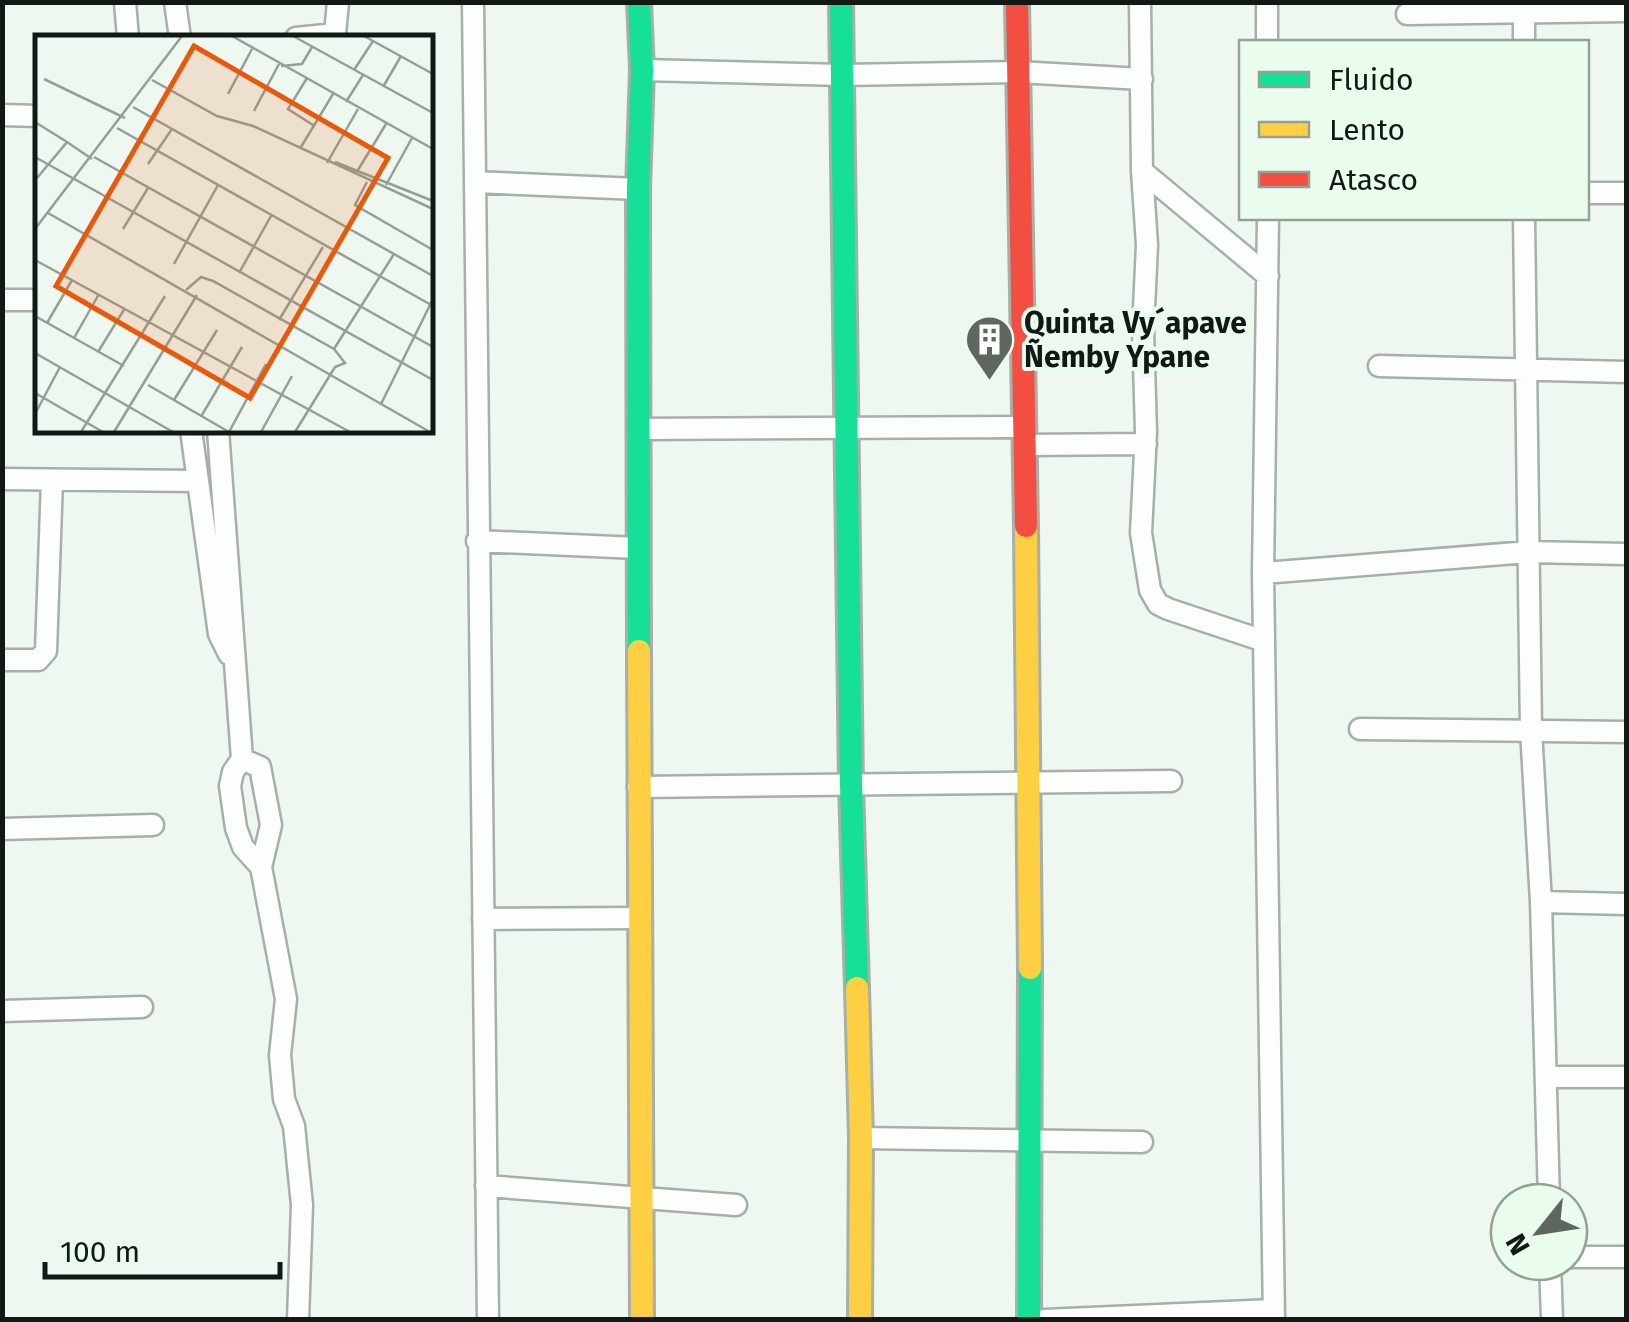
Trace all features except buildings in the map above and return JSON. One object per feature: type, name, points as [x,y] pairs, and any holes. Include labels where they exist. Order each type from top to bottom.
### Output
[{"type":"street","points":[[125,2],[128,35]]},
{"type":"street","points":[[175,2],[180,35]]},
{"type":"street","points":[[326,35],[336,34],[338,2]]},
{"type":"street","points":[[472,2],[488,1320]]},
{"type":"street","points":[[640,2],[638,787],[642,1320]]},
{"type":"street","points":[[842,2],[845,429],[861,1138],[860,1320]]},
{"type":"street","points":[[1017,2],[1030,783],[1029,1320]]},
{"type":"street","points":[[1140,2],[1146,245],[1146,444],[1141,533],[1150,590],[1158,604],[1264,641]]},
{"type":"street","points":[[1267,2],[1268,40]]},
{"type":"street","points":[[1524,8],[1524,40]]},
{"type":"street","points":[[1408,14],[1524,8],[1626,11]]},
{"type":"street","points":[[642,70],[842,75],[1018,72],[1142,79]]},
{"type":"street","points":[[2,115],[35,116]]},
{"type":"street","points":[[1142,171],[1268,276]]},
{"type":"street","points":[[475,182],[638,189]]},
{"type":"street","points":[[1589,193],[1626,193]]},
{"type":"street","points":[[1044,1320],[1273,1315],[1263,573],[1268,220]]},
{"type":"street","points":[[1524,220],[1531,730],[1541,902],[1549,1182]]},
{"type":"street","points":[[2,300],[35,300]]},
{"type":"street","points":[[1379,366],[1626,372]]},
{"type":"street","points":[[639,429],[845,429],[1146,444]]},
{"type":"street","points":[[191,432],[218,634],[235,666]]},
{"type":"street","points":[[218,432],[242,759],[230,786],[236,828],[261,867]]},
{"type":"street","points":[[2,478],[196,481]]},
{"type":"street","points":[[2,660],[38,660],[46,651],[52,480]]},
{"type":"street","points":[[477,542],[638,548]]},
{"type":"street","points":[[1263,573],[1528,552],[1626,554]]},
{"type":"street","points":[[1360,729],[1626,732]]},
{"type":"street","points":[[242,759],[260,767],[271,825],[261,867],[286,999],[284,1100],[294,1126],[302,1205],[298,1320]]},
{"type":"street","points":[[638,787],[1170,781]]},
{"type":"street","points":[[2,829],[152,825]]},
{"type":"street","points":[[1541,902],[1626,904]]},
{"type":"street","points":[[482,919],[639,918]]},
{"type":"street","points":[[2,1011],[142,1007]]},
{"type":"street","points":[[1546,1077],[1626,1076]]},
{"type":"street","points":[[861,1138],[1142,1142]]},
{"type":"street","points":[[486,1186],[736,1205]]},
{"type":"street","points":[[1589,1257],[1626,1257]]},
{"type":"street","points":[[1551,1282],[1552,1320]]},
{"type":"traffic: fast","points":[[639,2],[642,70],[638,189],[639,651]]},
{"type":"traffic: fast","points":[[841,2],[857,988]]},
{"type":"traffic: fast","points":[[1029,1320],[1030,968]]},
{"type":"traffic: slow","points":[[1026,526],[1030,968]]},
{"type":"traffic: slow","points":[[639,651],[642,1320]]},
{"type":"traffic: slow","points":[[857,988],[860,1320]]},
{"type":"traffic: jam","points":[[1017,2],[1026,526]]},
{"type":"place","name":"Quinta Vy´apave Ñemby Ypane","points":[[989,382]]}]
